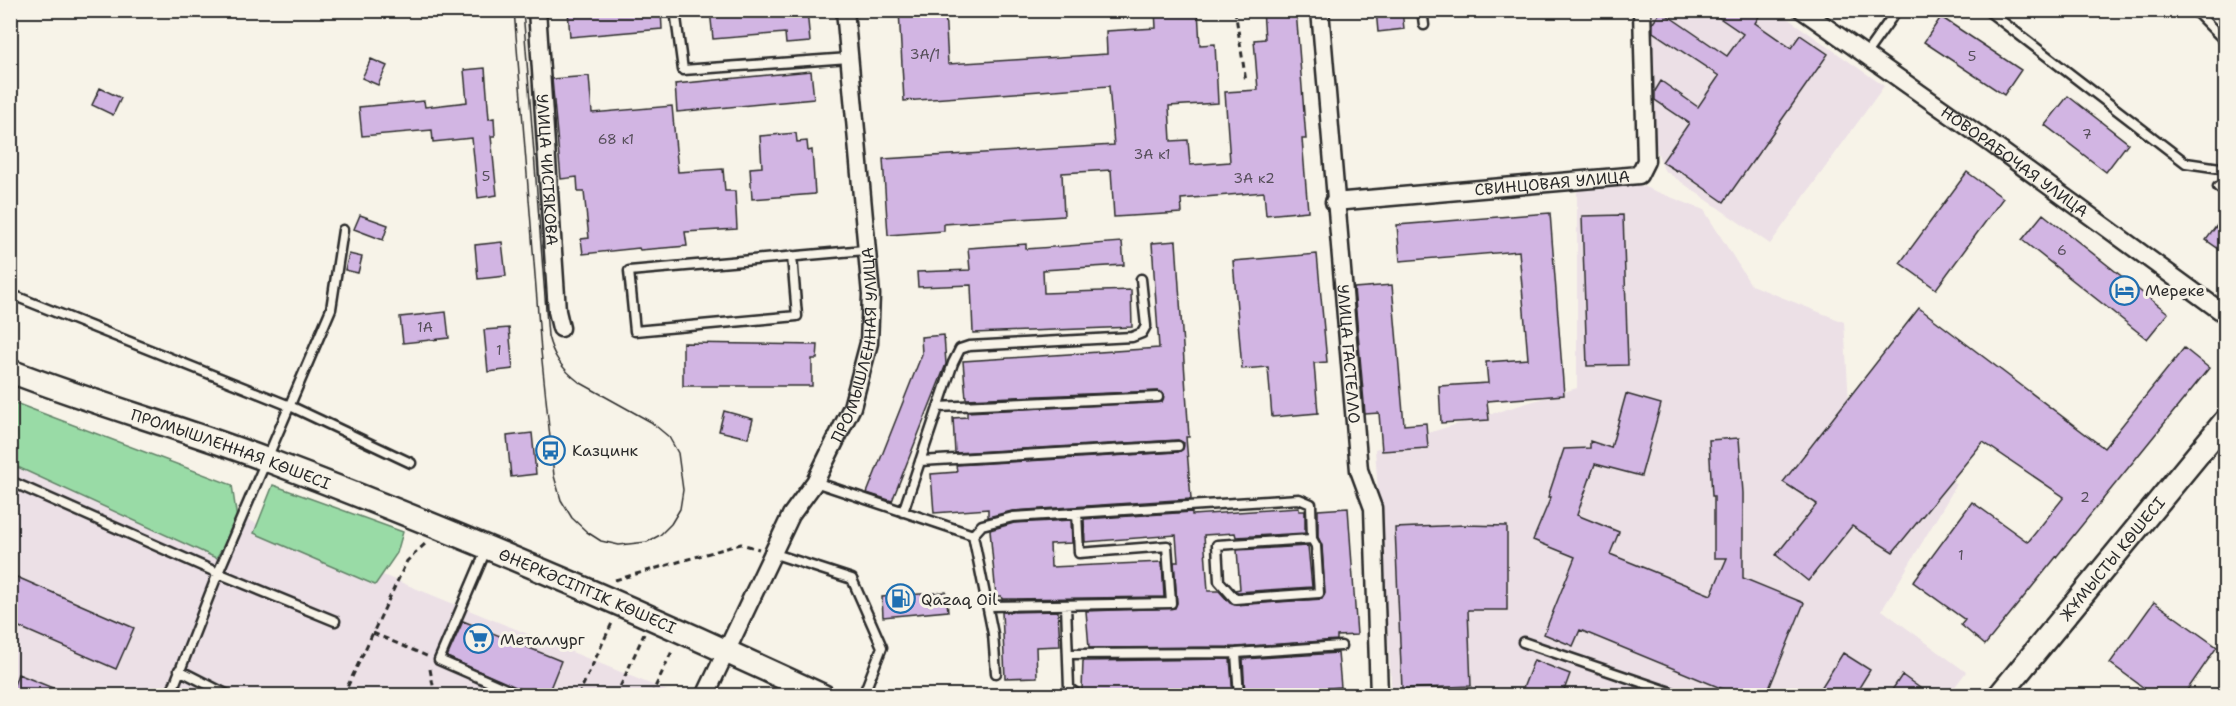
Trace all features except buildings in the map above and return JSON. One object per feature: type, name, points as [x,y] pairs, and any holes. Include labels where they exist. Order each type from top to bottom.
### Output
[{"type":"main road","name":"ПРОМЫШЛЕННАЯ КӨШЕСІ","points":[[10,370],[76,396],[266,459],[448,532]]},
{"type":"main road","name":"ЖҰМЫСТЫ КӨШЕСІ","points":[[1999,696],[2226,420]]},
{"type":"main road","name":"ӨНЕРКӘСІПТІК КӨШЕСІ","points":[[448,532],[487,546],[726,651]]},
{"type":"main road","points":[[726,651],[823,696]]},
{"type":"street","name":"УЛИЦА ЧИСТЯКОВА","points":[[537,10],[556,299],[561,328]]},
{"type":"street","name":"ПРОМЫШЛЕННАЯ УЛИЦА","points":[[705,696],[791,515],[815,482],[852,406],[869,343],[871,295],[845,10]]},
{"type":"street","name":"УЛИЦА ГАСТЕЛЛО","points":[[1320,10],[1334,201],[1359,470],[1373,508],[1379,696]]},
{"type":"street","name":"СВИНЦОВАЯ УЛИЦА","points":[[1334,201],[1640,175],[1646,161],[1642,10]]},
{"type":"street","name":"НОВОРАБОЧАЯ УЛИЦА","points":[[1802,10],[2226,315]]},
{"type":"lane","points":[[675,10],[683,70],[849,58]]},
{"type":"lane","points":[[1422,10],[1424,25]]},
{"type":"lane","points":[[1865,55],[1897,10]]},
{"type":"lane","points":[[1987,10],[2186,163],[2220,168],[2226,165]]},
{"type":"lane","points":[[2194,10],[2226,42]]},
{"type":"lane","points":[[2218,187],[2226,193]]},
{"type":"lane","points":[[170,696],[218,573],[331,309],[343,230]]},
{"type":"lane","points":[[792,256],[797,316],[635,331],[630,271],[792,256],[866,250]]},
{"type":"lane","points":[[903,512],[953,363],[960,349],[969,346],[1132,337],[1142,333],[1146,326],[1141,279]]},
{"type":"lane","points":[[10,294],[290,406],[411,463]]},
{"type":"lane","points":[[938,407],[1158,397]]},
{"type":"lane","points":[[920,461],[1178,446]]},
{"type":"lane","points":[[10,481],[218,573],[335,621]]},
{"type":"lane","points":[[815,482],[973,535]]},
{"type":"lane","points":[[973,535],[982,525],[1013,517],[1299,499],[1311,504],[1312,539],[1316,546],[1319,593],[1235,599],[1219,581],[1217,545],[1312,539]]},
{"type":"lane","points":[[987,606],[1171,603],[1167,546],[1079,553],[1077,513]]},
{"type":"lane","points":[[973,535],[993,634],[996,673]]},
{"type":"lane","points":[[487,546],[440,660],[522,696]]},
{"type":"lane","points":[[772,553],[852,579],[882,647],[862,696]]},
{"type":"lane","points":[[1066,605],[1069,688],[1079,696]]},
{"type":"lane","points":[[1523,642],[1683,696]]},
{"type":"lane","points":[[1068,654],[1236,653],[1341,646]]},
{"type":"lane","points":[[1236,653],[1239,696]]},
{"type":"lane","points":[[179,670],[230,696]]},
{"type":"path","points":[[1235,10],[1246,82]]},
{"type":"path","points":[[343,696],[407,561],[423,544],[448,532]]},
{"type":"path","points":[[583,589],[741,544],[772,553]]},
{"type":"path","points":[[578,696],[621,605]]},
{"type":"path","points":[[616,696],[651,618]]},
{"type":"path","points":[[651,696],[682,631]]},
{"type":"path","points":[[373,633],[440,660]]},
{"type":"path","points":[[428,656],[435,696]]},
{"type":"shaded area","points":[[1653,11],[1777,11],[1884,86],[1770,244],[1664,170],[1653,140],[1650,93]]},
{"type":"shaded area","points":[[1629,181],[1704,210],[1751,285],[1844,322],[1850,418],[1957,484],[1882,610],[1966,672],[1948,696],[1392,695],[1375,449],[1577,388],[1577,188]]},
{"type":"shaded area","points":[[11,423],[677,695],[11,695]]},
{"type":"green space","points":[[10,401],[232,485],[238,526],[216,558],[11,464]]},
{"type":"green space","points":[[273,485],[403,532],[397,553],[375,585],[254,533]]},
{"type":"tram line","points":[[514,10],[541,351],[554,476],[561,500],[572,518],[587,532],[601,541],[619,545],[647,542],[660,535],[671,524],[680,509],[683,490],[678,453],[669,437],[651,422],[573,377],[559,362],[550,343],[523,10]]},
{"type":"place","name":"Мереке","points":[[2124,290]]},
{"type":"place","name":"Казцинк","points":[[551,450]]},
{"type":"place","name":"Qazaq Oil","points":[[900,599]]},
{"type":"place","name":"Металлург","points":[[479,639]]}]
